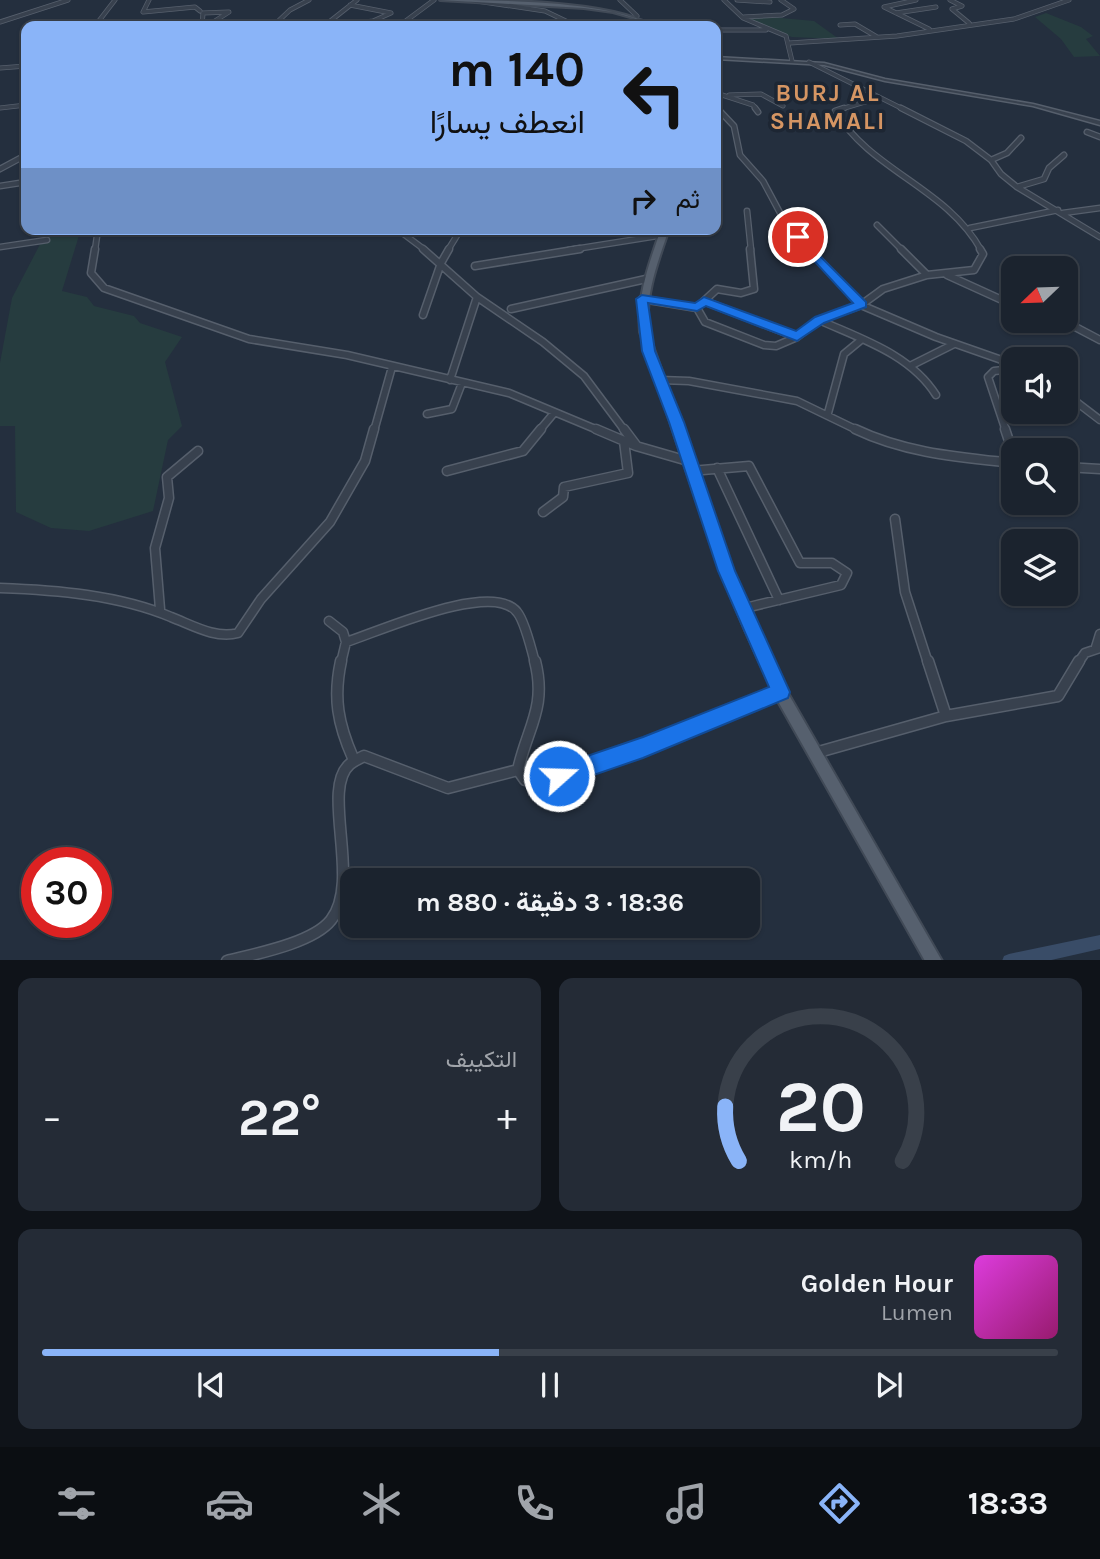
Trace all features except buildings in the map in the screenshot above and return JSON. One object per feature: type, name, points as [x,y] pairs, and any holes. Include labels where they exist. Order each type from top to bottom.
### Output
[{"type":"main road","points":[[442,0],[570,4],[637,16],[644,21]]},
{"type":"main road","points":[[663,235],[646,279],[642,299],[644,332],[741,609],[780,692],[933,960]]},
{"type":"street","points":[[0,22],[68,0]]},
{"type":"street","points":[[99,21],[115,0]]},
{"type":"street","points":[[149,0],[143,12],[195,7],[200,11]]},
{"type":"street","points":[[278,21],[293,7],[309,0]]},
{"type":"street","points":[[330,21],[357,0]]},
{"type":"street","points":[[406,21],[434,0]]},
{"type":"street","points":[[470,0],[542,8],[553,11],[567,21]]},
{"type":"street","points":[[620,0],[637,16]]},
{"type":"street","points":[[724,0],[743,18],[786,36],[790,43],[792,61]]},
{"type":"street","points":[[737,0],[770,2]]},
{"type":"street","points":[[743,18],[782,15],[794,9],[781,0]]},
{"type":"street","points":[[915,0],[884,6],[930,29]]},
{"type":"street","points":[[950,0],[962,5],[951,9],[969,23]]},
{"type":"street","points":[[790,43],[877,38],[969,23],[1014,19],[1069,0]]},
{"type":"street","points":[[350,5],[391,13],[375,21]]},
{"type":"street","points":[[895,13],[936,7]]},
{"type":"street","points":[[204,21],[203,13],[229,11],[213,21]]},
{"type":"street","points":[[840,25],[855,24],[877,38]]},
{"type":"street","points":[[721,30],[767,30]]},
{"type":"street","points":[[721,60],[809,62],[850,69],[885,80],[1033,105],[1100,123]]},
{"type":"street","points":[[809,62],[959,137],[992,160],[1001,174],[1017,187],[1100,237]]},
{"type":"street","points":[[0,68],[21,66]]},
{"type":"street","points":[[721,94],[754,93],[783,106]]},
{"type":"street","points":[[729,95],[753,105],[758,113]]},
{"type":"street","points":[[697,308],[699,316],[705,321],[764,345],[776,346],[797,337],[819,320],[861,305],[883,289],[927,275],[974,270],[983,254],[970,228],[954,212],[864,146],[847,129],[835,111],[878,98]]},
{"type":"street","points":[[0,108],[21,106]]},
{"type":"street","points":[[721,113],[734,127],[740,155],[763,181],[786,224],[861,305],[1001,362]]},
{"type":"street","points":[[1087,132],[1100,137]]},
{"type":"street","points":[[992,160],[1007,153],[1021,138]]},
{"type":"street","points":[[1017,187],[1044,179],[1049,168],[1064,155]]},
{"type":"street","points":[[0,169],[21,158]]},
{"type":"street","points":[[0,186],[21,183]]},
{"type":"street","points":[[970,228],[1060,212],[1100,208]]},
{"type":"street","points":[[697,308],[716,289],[741,293],[754,289],[747,211]]},
{"type":"street","points":[[877,225],[927,275]]},
{"type":"street","points":[[97,235],[91,273],[104,288],[226,333],[347,355],[509,393],[690,466],[749,466],[800,563],[833,563],[842,566],[847,573],[841,585],[741,609]]},
{"type":"street","points":[[405,235],[441,263],[477,297],[543,342],[584,376],[636,446]]},
{"type":"street","points":[[423,315],[441,263],[457,235]]},
{"type":"street","points":[[475,266],[647,235]]},
{"type":"street","points":[[0,247],[47,240]]},
{"type":"street","points":[[945,274],[1001,300]]},
{"type":"street","points":[[511,309],[646,279]]},
{"type":"street","points":[[450,380],[477,297]]},
{"type":"street","points":[[642,299],[697,308]]},
{"type":"street","points":[[704,301],[797,337]]},
{"type":"street","points":[[819,320],[912,365],[932,386],[936,395]]},
{"type":"street","points":[[1078,328],[1100,340]]},
{"type":"street","points":[[828,413],[844,354],[862,340]]},
{"type":"street","points":[[912,365],[954,344]]},
{"type":"street","points":[[0,587],[45,590],[160,609],[206,631],[227,636],[238,633],[261,599],[330,522],[365,461],[392,367]]},
{"type":"street","points":[[1001,369],[994,370],[988,377],[1001,417]]},
{"type":"street","points":[[660,380],[689,381],[786,398],[828,413],[886,443],[933,454],[1001,462]]},
{"type":"street","points":[[427,414],[452,409],[462,383]]},
{"type":"street","points":[[1078,403],[1100,420]]},
{"type":"street","points":[[447,471],[523,452],[554,413]]},
{"type":"street","points":[[543,512],[563,497],[564,487],[628,473],[624,441]]},
{"type":"street","points":[[160,609],[155,548],[169,498],[167,477],[198,451]]},
{"type":"street","points":[[1078,467],[1100,468]]},
{"type":"street","points":[[717,468],[779,600]]},
{"type":"street","points":[[894,519],[905,592],[946,716]]},
{"type":"street","points":[[346,642],[451,604],[490,602],[505,604],[516,610],[533,654],[540,697],[537,717],[518,770],[523,779],[529,782],[559,776],[643,748],[780,692]]},
{"type":"street","points":[[329,621],[343,632],[346,642],[336,674],[334,702],[342,734],[353,758]]},
{"type":"street","points":[[815,753],[946,716],[1058,696],[1067,688],[1084,653],[1098,648],[1100,634]]},
{"type":"street","points":[[230,960],[314,933],[337,914],[345,887],[337,789],[345,765],[353,758],[364,756],[448,788],[518,770]]},
{"type":"green space","points":[[1046,13],[1081,27],[1093,36],[1086,39],[1100,56],[1074,57],[1061,39],[1035,17]]},
{"type":"green space","points":[[759,16],[814,21],[839,39],[792,37],[769,30],[746,18]]},
{"type":"green space","points":[[45,235],[79,235],[62,291],[87,297],[94,306],[134,316],[140,323],[182,337],[165,362],[182,426],[168,440],[153,511],[89,531],[51,528],[16,512],[15,426],[0,426],[0,363],[12,298]]},
{"type":"waterway","points":[[1014,960],[1100,942]]},
{"type":"district","name":"BURJ AL SHAMALI","points":[[828,107]]},
{"type":"route","points":[[559,776],[643,748],[780,692],[726,571],[649,351],[641,312],[642,299],[697,308],[704,301],[797,337],[819,320],[861,305],[798,237]]}]
